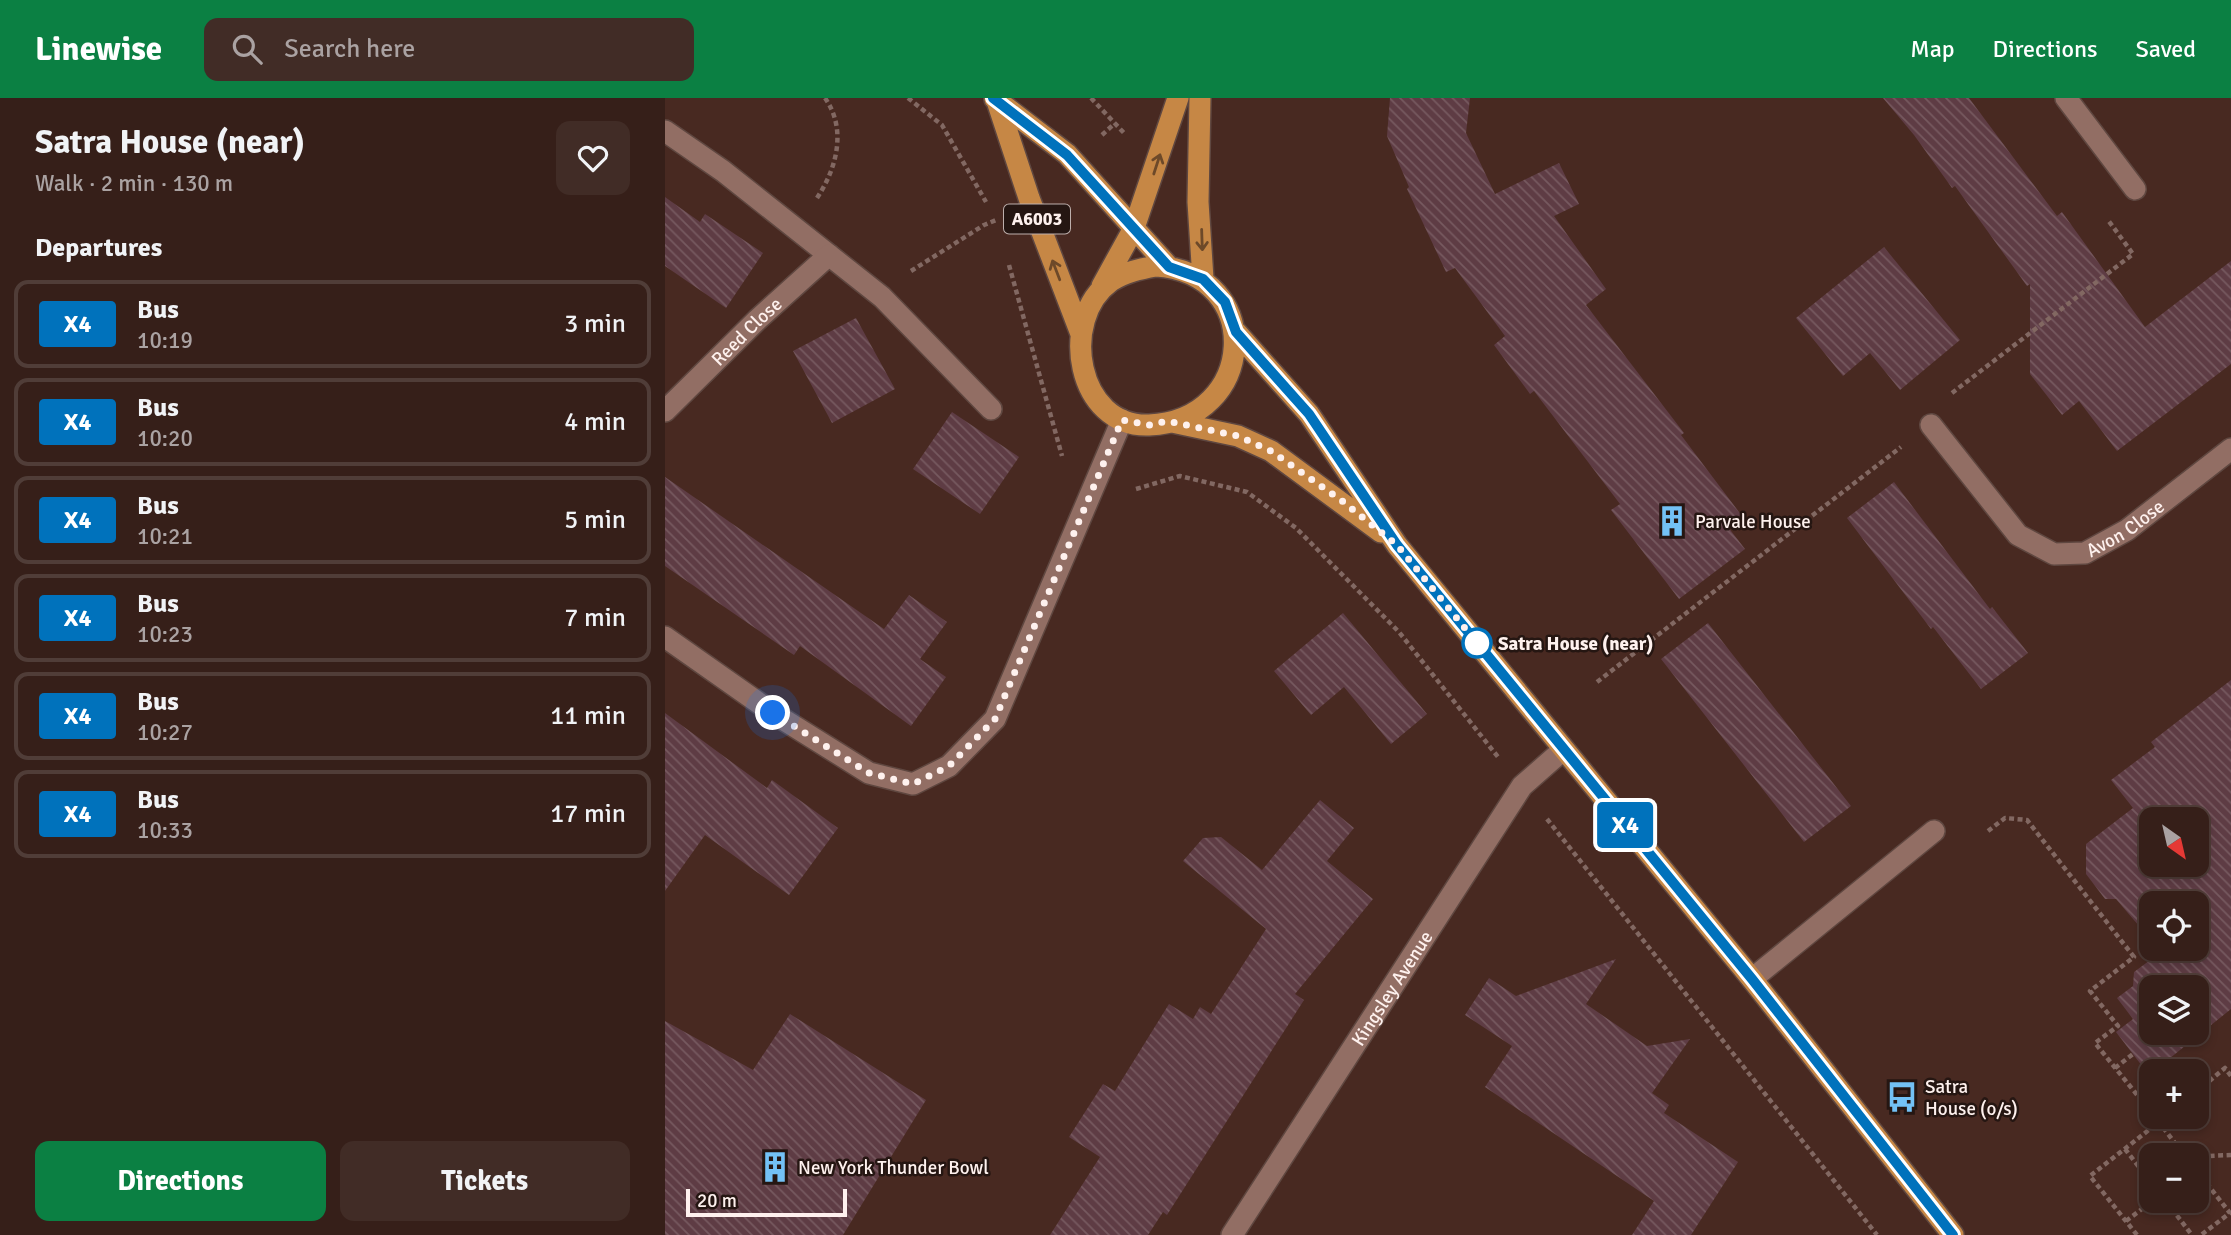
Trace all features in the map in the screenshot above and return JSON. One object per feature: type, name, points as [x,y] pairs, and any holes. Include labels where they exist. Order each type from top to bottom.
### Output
[{"type":"main road","points":[[1178,98],[1134,228],[1086,314],[1081,334],[1086,381],[1093,394],[1122,420],[1149,425],[1197,412],[1220,393],[1234,364],[1236,332]]},
{"type":"main road","points":[[1200,98],[1199,202],[1203,279]]},
{"type":"main road","name":"A6003","points":[[995,100],[1067,155],[1169,267]]},
{"type":"main road","name":"A6003","points":[[995,100],[1081,334]]},
{"type":"main road","points":[[1096,297],[1110,282],[1132,270],[1169,267],[1203,279],[1225,302],[1236,332],[1309,414],[1397,545],[1752,979],[1953,1235]]},
{"type":"main road","points":[[1167,421],[1238,436],[1271,451],[1341,500],[1397,545]]},
{"type":"street","points":[[2066,98],[2135,189]]},
{"type":"street","points":[[665,131],[723,171],[882,297],[991,409]]},
{"type":"street","name":"Reed Close","points":[[665,411],[757,320],[829,255]]},
{"type":"street","points":[[665,637],[773,713],[869,773],[913,784],[949,766],[995,719],[1122,420]]},
{"type":"street","name":"Avon Close","points":[[1931,425],[2018,535],[2054,554],[2085,552],[2127,530],[2231,449]]},
{"type":"street","name":"Kingsley Avenue","points":[[1232,1235],[1522,786],[1563,750]]},
{"type":"street","points":[[1752,979],[1934,831]]},
{"type":"path","points":[[797,229],[835,164],[838,138],[833,109],[825,98]]},
{"type":"path","points":[[908,98],[942,125],[997,220],[1000,233]]},
{"type":"path","points":[[1091,98],[1129,139]]},
{"type":"path","points":[[882,297],[898,279],[984,225],[1005,216]]},
{"type":"path","points":[[1007,259],[1065,465]]},
{"type":"path","points":[[1123,492],[1180,476],[1247,492],[1296,528],[1399,632],[1496,754]]},
{"type":"path","points":[[1988,831],[2005,818],[2027,820],[2134,957],[2090,991],[2118,1026],[2095,1043],[2139,1097]]},
{"type":"path","points":[[1555,828],[1877,1235]]},
{"type":"path","points":[[2115,1068],[2133,1054]]},
{"type":"path","points":[[2209,1081],[2225,1068],[2231,1076]]},
{"type":"path","points":[[2137,1235],[2090,1176],[2150,1129]]},
{"type":"path","points":[[2164,1129],[2175,1143]]},
{"type":"path","points":[[2125,1149],[2139,1166]]},
{"type":"path","points":[[2209,1156],[2231,1155]]},
{"type":"path","points":[[2201,1235],[2230,1213],[2209,1185]]},
{"type":"path","points":[[2126,1221],[2139,1211]]},
{"type":"path","points":[[2175,1213],[2192,1235]]},
{"type":"building","points":[[1390,98],[1470,98],[1466,133],[1495,194],[1559,163],[1579,204],[1554,216],[1606,289],[1586,305],[1684,433],[1681,435],[1742,516],[1728,527],[1745,549],[1679,599],[1611,510],[1620,504],[1534,391],[1530,394],[1494,345],[1505,336],[1455,268],[1446,272],[1407,189],[1409,187],[1387,136]]},
{"type":"building","points":[[1883,98],[1969,98],[2057,216],[2062,212],[2145,327],[2231,261],[2231,364],[2117,451],[2079,401],[2062,415],[2030,374],[2030,284],[2027,286],[1955,186],[1952,188]]},
{"type":"building","points":[[665,197],[700,222],[705,214],[763,253],[726,308],[665,266]]},
{"type":"building","points":[[1884,247],[1960,340],[1900,390],[1870,353],[1843,376],[1796,318]]},
{"type":"building","points":[[856,318],[895,389],[832,423],[793,351]]},
{"type":"building","points":[[952,412],[1019,457],[980,514],[913,469]]},
{"type":"building","points":[[665,477],[884,629],[909,595],[947,622],[920,659],[946,677],[911,726],[800,646],[794,655],[665,566]]},
{"type":"building","points":[[1894,482],[1990,609],[1992,607],[2028,653],[1981,689],[1933,627],[1931,629],[1847,518]]},
{"type":"building","points":[[1343,613],[1427,714],[1391,744],[1344,687],[1311,715],[1274,671]]},
{"type":"building","points":[[1708,623],[1851,806],[1804,842],[1661,659]]},
{"type":"building","points":[[2231,680],[2231,1009],[2209,1027],[2209,975],[2139,975],[2139,1045],[2186,1045],[2169,1059],[2139,1059],[2139,1062],[2116,1032],[2133,1019],[2117,998],[2133,986],[2134,972],[2149,961],[2209,961],[2209,891],[2139,891],[2139,926],[2116,899],[2105,899],[2086,874],[2086,844],[2133,808],[2111,780],[2155,747],[2151,742]]},
{"type":"building","points":[[665,713],[767,788],[772,780],[838,828],[789,895],[705,835],[665,891]]},
{"type":"building","points":[[1320,800],[1354,828],[1327,861],[1373,899],[1295,994],[1304,1000],[1167,1215],[1163,1212],[1148,1235],[1050,1235],[1100,1157],[1069,1137],[1103,1084],[1115,1091],[1169,1004],[1193,1019],[1200,1007],[1211,1014],[1266,929],[1183,861],[1203,838],[1221,837],[1262,870]]},
{"type":"building","points":[[1616,959],[1586,1004],[1647,1046],[1690,1039],[1652,1093],[1669,1105],[1664,1113],[1738,1162],[1691,1235],[1632,1235],[1654,1201],[1485,1087],[1512,1046],[1465,1015],[1489,978],[1516,996]]},
{"type":"building","name":"New York Thunder Bowl","points":[[790,1014],[926,1100],[843,1235],[665,1235],[665,1021],[753,1070]]},
{"type":"bus line","name":"X4","points":[[993,98],[1067,155],[1169,267],[1181,269],[1203,279],[1225,302],[1236,332],[1309,414],[1397,545],[1752,979],[1953,1235]]},
{"type":"place","name":"Parvale House","points":[[1672,521]]},
{"type":"place","name":"Satra House (near)","points":[[1477,643]]},
{"type":"place","name":"Satra House (o/s)","points":[[1902,1097]]},
{"type":"place","name":"New York Thunder Bowl","points":[[775,1167]]},
{"type":"route","points":[[773,713],[869,773],[913,784],[949,766],[995,719],[1122,420],[1149,425],[1167,421],[1238,436],[1271,451],[1341,500],[1397,545],[1477,643]]}]
